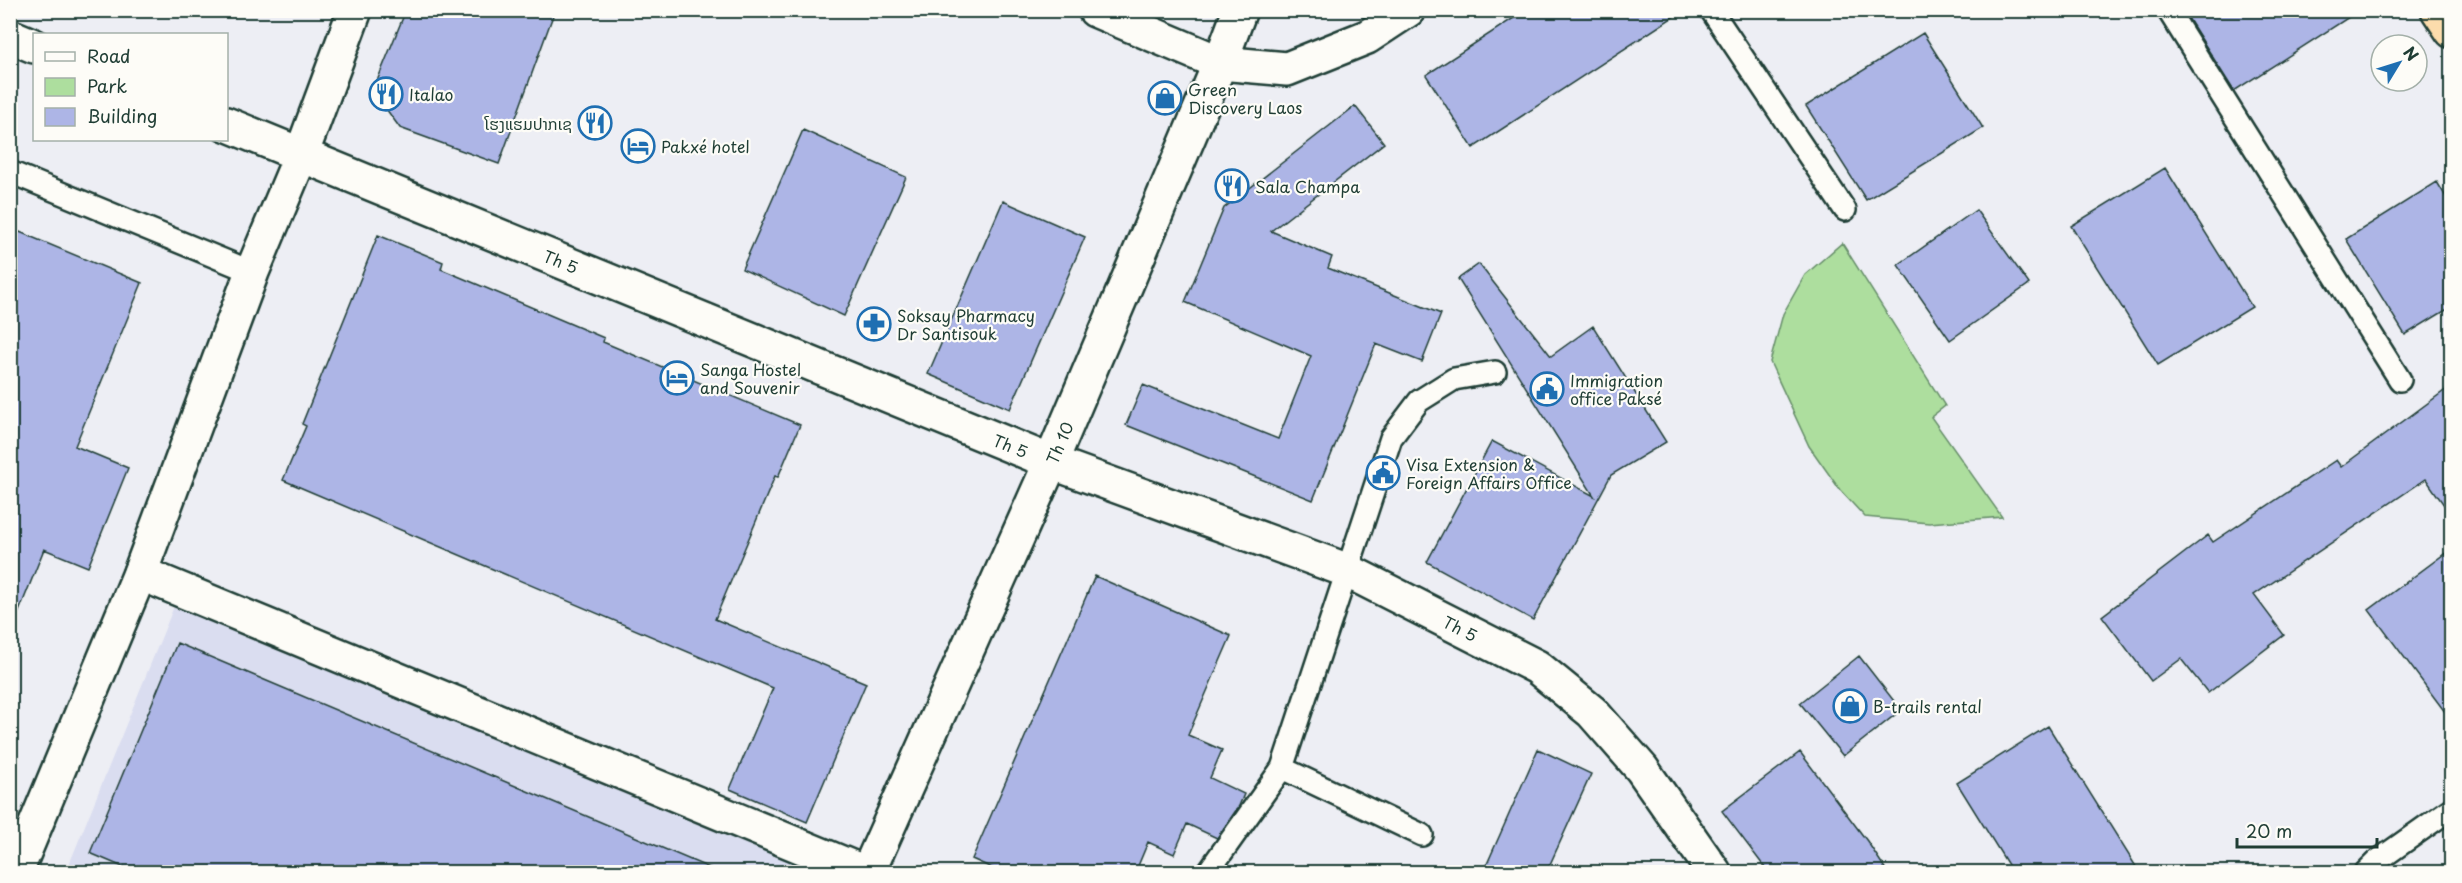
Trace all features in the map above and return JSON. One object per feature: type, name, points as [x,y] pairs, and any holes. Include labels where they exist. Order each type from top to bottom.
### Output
[{"type":"highway","points":[[2438,10],[2451,31]]},
{"type":"street","points":[[16,873],[140,573],[252,272],[301,155],[355,10]]},
{"type":"street","points":[[1095,10],[1220,63],[1287,69],[1367,37],[1408,10]]},
{"type":"street","name":"Th 10","points":[[865,873],[1052,462],[1220,63],[1240,10]]},
{"type":"street","points":[[10,36],[33,46]]},
{"type":"street","name":"Th 5","points":[[228,125],[1052,462],[1346,570],[1537,667],[1546,674],[1592,712],[1642,769],[1714,873]]},
{"type":"street","points":[[140,573],[865,873]]},
{"type":"lane","points":[[1711,10],[1845,210]]},
{"type":"lane","points":[[2168,10],[2400,380]]},
{"type":"lane","points":[[10,172],[252,272]]},
{"type":"lane","points":[[1208,873],[1282,768],[1391,438],[1419,400],[1454,379],[1496,372]]},
{"type":"lane","points":[[1282,768],[1422,835]]},
{"type":"lane","points":[[2366,873],[2377,861],[2451,808]]},
{"type":"shaded area","points":[[177,599],[803,857],[797,872],[66,872]]},
{"type":"green space","points":[[1842,243],[1945,406],[1931,417],[2002,517],[1929,523],[1865,517],[1840,490],[1809,446],[1770,362],[1783,314],[1805,275]]},
{"type":"building","points":[[406,10],[555,10],[499,164],[400,128],[373,91]]},
{"type":"building","points":[[1526,10],[1684,10],[1473,148],[1426,75]]},
{"type":"building","points":[[2183,10],[2360,10],[2234,91]]},
{"type":"building","points":[[1923,33],[1983,128],[1866,200],[1806,106]]},
{"type":"building","points":[[1355,106],[1384,143],[1271,231],[1332,257],[1328,268],[1441,314],[1422,362],[1376,344],[1313,500],[1126,425],[1143,385],[1278,439],[1311,356],[1185,302],[1224,208]]},
{"type":"building","points":[[803,130],[906,177],[844,316],[742,269]]},
{"type":"building","points":[[2165,168],[2252,307],[2158,365],[2071,226]]},
{"type":"building","points":[[2437,182],[2451,205],[2451,307],[2405,335],[2346,239]]},
{"type":"building","points":[[1003,201],[1085,237],[1010,409],[928,374]]},
{"type":"building","points":[[1976,210],[2029,284],[1950,340],[1898,265]]},
{"type":"building","points":[[10,228],[142,283],[75,446],[128,468],[88,567],[44,549],[12,629]]},
{"type":"building","points":[[378,235],[443,262],[441,269],[604,338],[603,342],[800,425],[778,477],[775,476],[715,619],[866,683],[807,822],[730,789],[773,688],[283,480],[306,426],[302,424]]},
{"type":"building","points":[[1479,264],[1551,356],[1593,326],[1666,442],[1611,475],[1533,620],[1427,562],[1492,441],[1594,496],[1458,279]]},
{"type":"building","points":[[2451,386],[2451,515],[2426,479],[2254,595],[2284,635],[2208,693],[2181,659],[2151,681],[2102,616],[2208,535],[2213,542],[2336,460],[2341,467]]},
{"type":"building","points":[[2451,549],[2451,720],[2369,610]]},
{"type":"building","points":[[1095,576],[1231,636],[1188,735],[1222,750],[1210,778],[1244,794],[1239,806],[1217,838],[1187,824],[1174,854],[1148,842],[1135,873],[1003,873],[972,859]]},
{"type":"building","points":[[177,643],[719,873],[137,873],[90,853]]},
{"type":"building","points":[[1859,656],[1901,710],[1843,756],[1800,703]]},
{"type":"building","points":[[2048,726],[2140,873],[2013,873],[1957,783]]},
{"type":"building","points":[[1538,749],[1591,774],[1546,873],[1483,873]]},
{"type":"building","points":[[1800,752],[1867,841],[1888,873],[1769,873],[1722,811]]},
{"type":"place","name":"Italao","points":[[386,94]]},
{"type":"place","name":"Green Discovery Laos","points":[[1165,98]]},
{"type":"place","name":"ໂຮງແຮມປາກເຊ","points":[[595,123]]},
{"type":"place","name":"Pakxé hotel","points":[[638,146]]},
{"type":"place","name":"Sala Champa","points":[[1232,186]]},
{"type":"place","name":"Soksay Pharmacy Dr Santisouk","points":[[874,324]]},
{"type":"place","name":"Sanga Hostel and Souvenir","points":[[677,378]]},
{"type":"place","name":"Immigration office Paksé","points":[[1547,389]]},
{"type":"place","name":"Visa Extension & Foreign Affairs Office","points":[[1383,473]]},
{"type":"place","name":"B-trails rental","points":[[1850,706]]}]
